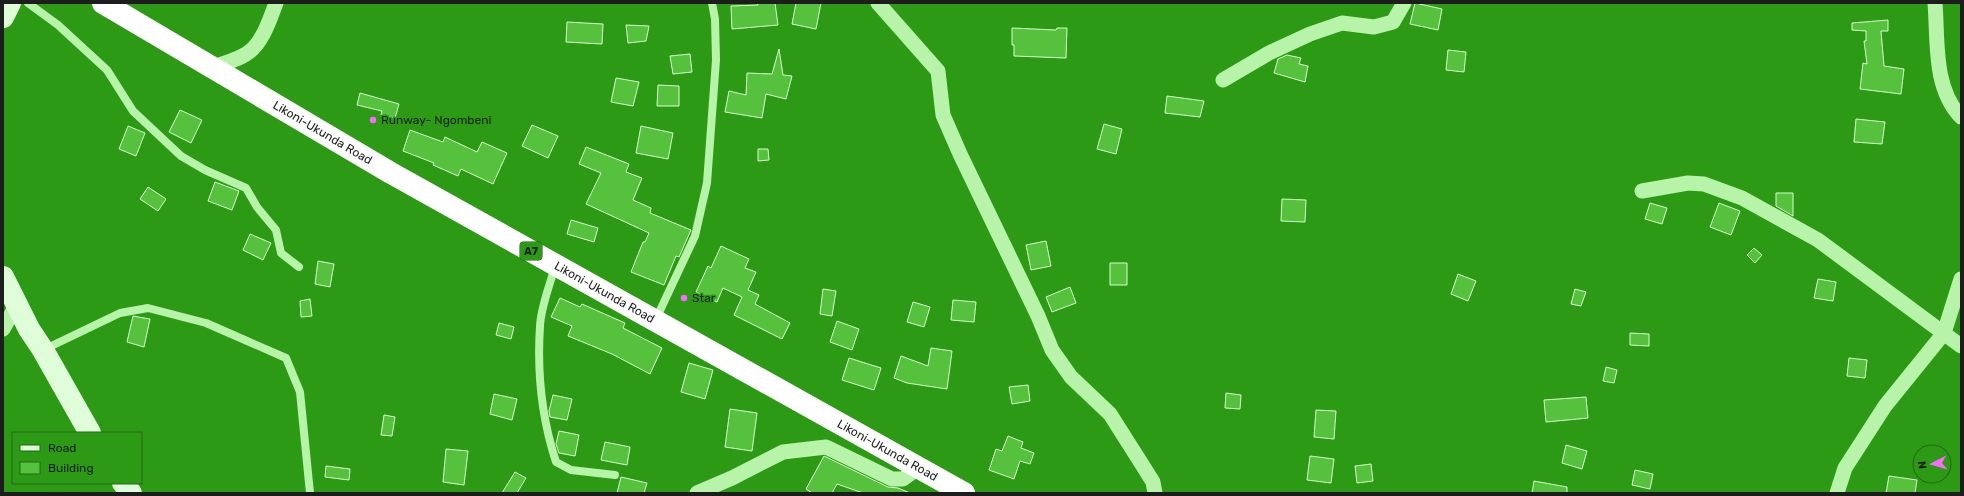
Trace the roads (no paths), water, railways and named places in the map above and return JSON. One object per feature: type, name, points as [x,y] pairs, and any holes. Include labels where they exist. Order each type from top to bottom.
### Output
[{"type":"highway","name":"Likoni-Ukunda Road","points":[[102,3],[391,173],[555,265],[656,319],[964,493]]},
{"type":"street","points":[[3,17],[10,3]]},
{"type":"street","points":[[211,68],[247,54],[257,43],[271,18],[276,3]]},
{"type":"street","points":[[878,3],[938,71],[943,115],[960,154],[1038,316],[1052,350],[1071,377],[1110,414],[1144,466],[1152,482],[1155,493]]},
{"type":"street","points":[[1223,80],[1269,53],[1329,27],[1342,23],[1374,28],[1393,22],[1404,3]]},
{"type":"street","points":[[1935,3],[1940,77],[1951,107],[1961,117]]},
{"type":"street","points":[[1642,191],[1688,183],[1704,184],[1742,198],[1818,240],[1961,346]]},
{"type":"street","points":[[3,277],[29,329],[43,350],[89,432]]},
{"type":"street","points":[[1837,493],[1845,468],[1885,406],[1944,333],[1961,279]]},
{"type":"street","points":[[3,329],[17,304]]},
{"type":"street","points":[[698,493],[732,478],[783,452],[826,447],[892,479],[903,479],[918,468]]},
{"type":"street","points":[[124,484],[131,493]]},
{"type":"lane","points":[[28,3],[58,25],[107,70],[133,111],[181,156],[205,170],[246,188],[257,207],[276,230],[281,252],[299,267]]},
{"type":"lane","points":[[656,319],[695,236],[707,183],[716,60],[715,19],[712,3]]},
{"type":"lane","points":[[555,265],[540,324],[540,372],[546,431],[556,462],[571,470],[615,475]]},
{"type":"lane","points":[[43,350],[120,314],[148,308],[206,323],[286,358],[300,392],[310,493]]},
{"type":"place","name":"Runway- Ngombeni","points":[[373,120]]},
{"type":"place","name":"Star","points":[[684,298]]}]
